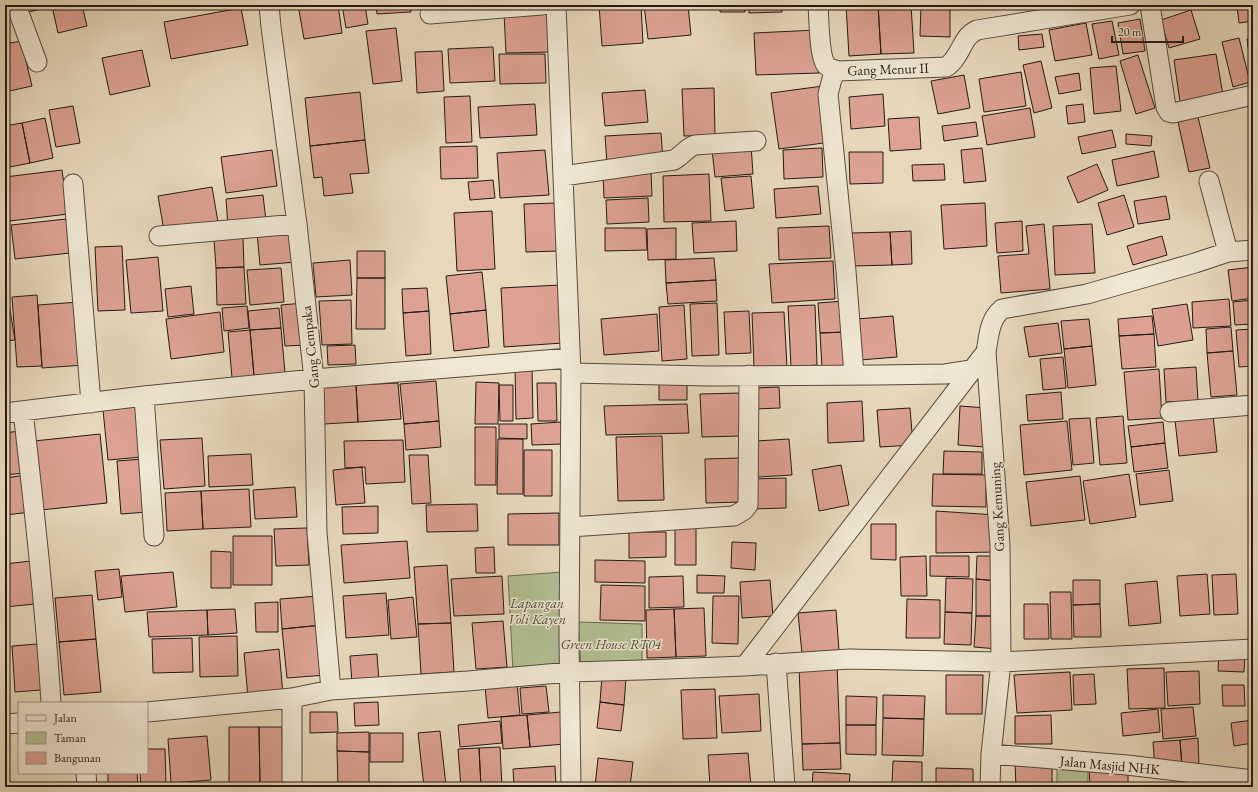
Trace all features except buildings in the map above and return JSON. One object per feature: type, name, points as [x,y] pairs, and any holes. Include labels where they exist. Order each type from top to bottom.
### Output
[{"type":"street","points":[[16,5],[37,62]]},
{"type":"street","name":"Gang Cempaka","points":[[269,5],[297,224],[314,379],[317,533],[331,690]]},
{"type":"street","points":[[430,14],[542,5]]},
{"type":"street","points":[[556,5],[571,365],[569,640],[571,787]]},
{"type":"street","points":[[818,5],[823,61],[826,66],[837,70]]},
{"type":"street","name":"Gang Menur II","points":[[854,375],[846,271],[828,94],[832,79],[837,70],[946,67],[953,61],[970,34],[977,30],[1130,5]]},
{"type":"street","points":[[1150,5],[1166,107],[1169,112],[1173,113],[1253,95]]},
{"type":"street","points":[[563,176],[674,160],[679,158],[687,148],[695,145],[756,141]]},
{"type":"street","points":[[1209,181],[1228,252]]},
{"type":"street","points":[[73,184],[90,402]]},
{"type":"street","points":[[159,236],[297,224]]},
{"type":"street","name":"Gang Kemuning","points":[[990,787],[991,754],[1001,662],[1000,545],[986,352],[990,327],[995,315],[1002,310],[1087,294],[1228,252],[1253,250]]},
{"type":"street","points":[[745,666],[986,352]]},
{"type":"street","points":[[51,702],[42,577],[14,412],[144,396],[314,379],[571,365],[700,376],[945,374],[971,370]]},
{"type":"street","points":[[570,527],[734,516],[744,510],[748,505],[749,375]]},
{"type":"street","points":[[144,396],[154,536]]},
{"type":"street","points":[[1170,412],[1253,405]]},
{"type":"street","points":[[148,712],[292,698],[331,690],[468,681],[570,672],[745,666],[776,663],[849,660],[1001,662],[1253,649]]},
{"type":"street","points":[[776,663],[784,787]]},
{"type":"street","points":[[292,698],[292,787]]},
{"type":"street","points":[[5,724],[18,723]]},
{"type":"street","name":"Jalan Masjid NHK","points":[[991,754],[1127,765],[1253,780]]},
{"type":"street","points":[[86,774],[87,787]]},
{"type":"green space","name":"Lapangan Voli Kayen","points":[[563,572],[564,667],[513,672],[508,576]]},
{"type":"green space","name":"Green House RT04","points":[[578,622],[642,624],[642,665],[581,665]]},
{"type":"green space","points":[[1088,766],[1088,787],[1057,787],[1057,767]]}]
